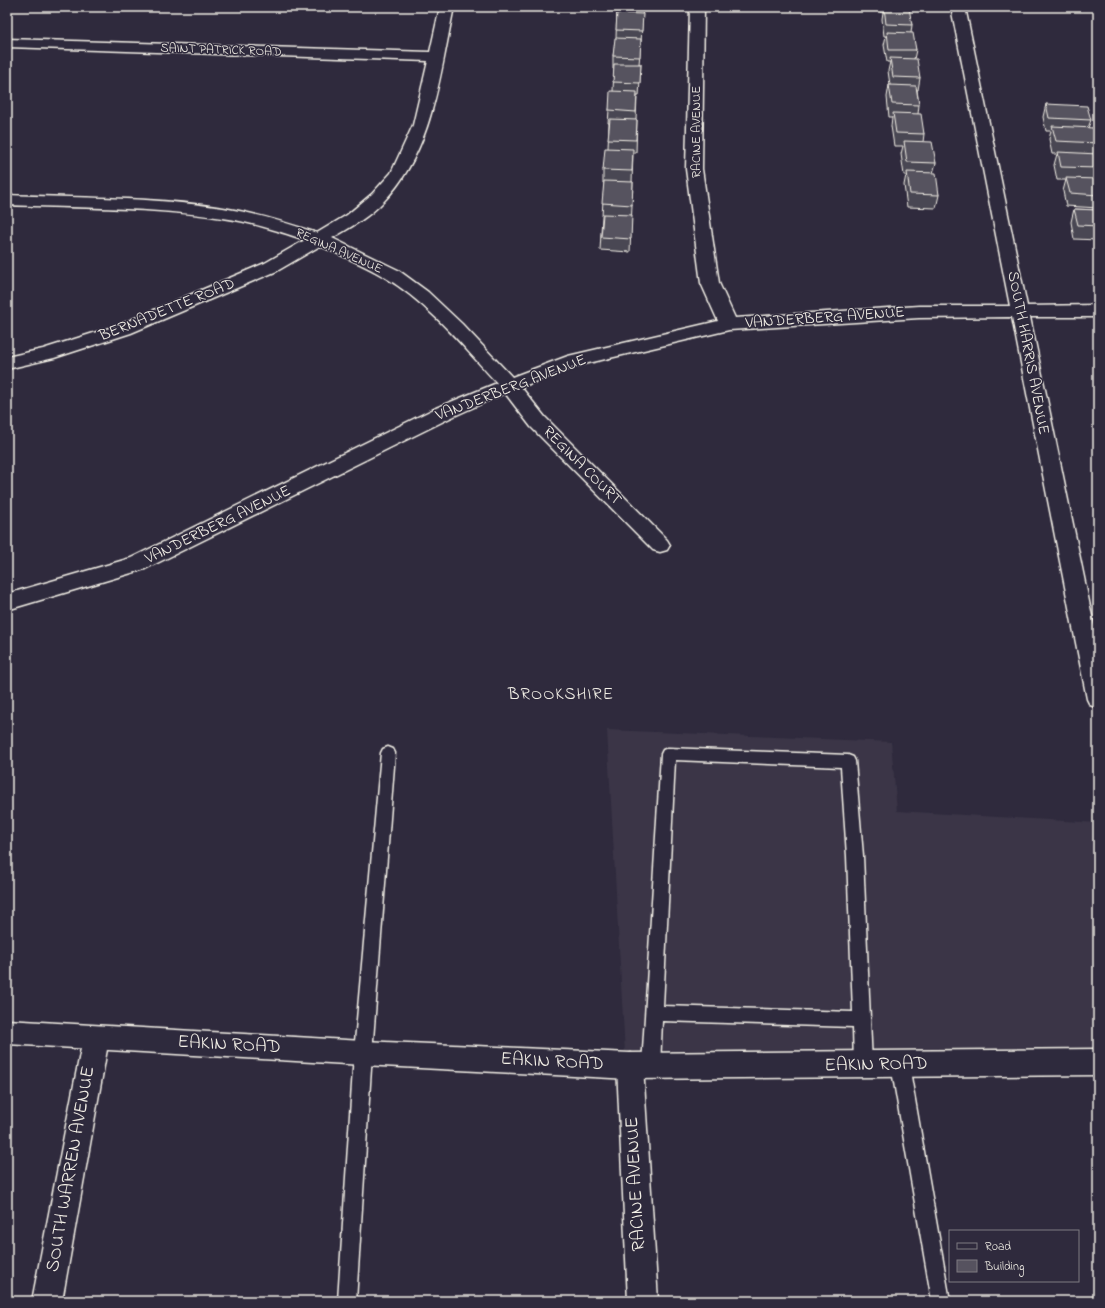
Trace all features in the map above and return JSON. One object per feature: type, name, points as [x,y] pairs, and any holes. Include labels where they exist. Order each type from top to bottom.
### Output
[{"type":"street","points":[[320,240],[353,219],[373,202],[398,174],[420,125],[447,7]]},
{"type":"street","name":"RACINE AVENUE","points":[[697,7],[694,169],[710,283],[729,324]]},
{"type":"street","name":"SOUTH HARRIS AVENUE","points":[[958,7],[1098,699]]},
{"type":"street","name":"SAINT PATRICK ROAD","points":[[7,43],[436,57]]},
{"type":"street","name":"REGINA AVENUE","points":[[7,200],[132,204],[224,213],[276,225],[320,240],[392,274],[422,296],[456,328],[508,385]]},
{"type":"street","name":"BERNADETTE ROAD","points":[[7,363],[47,354],[125,330],[271,267],[320,240]]},
{"type":"street","name":"VANDERBERG AVENUE","points":[[7,602],[138,564],[443,413],[508,385],[575,360],[729,324],[919,312],[1098,311]]},
{"type":"street","name":"REGINA COURT","points":[[508,385],[538,422],[660,545]]},
{"type":"street","name":"EAKIN ROAD","points":[[7,1032],[363,1053],[641,1066],[900,1065],[1098,1062]]},
{"type":"street","name":"SOUTH WARREN AVENUE","points":[[47,1301],[96,1038]]},
{"type":"street","name":"RACINE AVENUE","points":[[641,1066],[643,1301]]},
{"type":"lane","points":[[347,1301],[363,1053],[388,753]]},
{"type":"lane","points":[[641,1066],[655,1013],[668,754],[848,761],[855,856],[863,1065]]},
{"type":"lane","points":[[655,1013],[861,1020]]},
{"type":"lane","points":[[900,1065],[941,1301]]},
{"type":"shaded area","points":[[607,730],[891,742],[897,811],[1098,823],[1098,1051],[625,1054]]},
{"type":"building","points":[[884,7],[909,8],[912,25],[886,24]]},
{"type":"building","points":[[617,13],[643,14],[642,31],[616,30]]},
{"type":"building","points":[[887,32],[913,33],[916,50],[889,50]]},
{"type":"building","points":[[615,38],[641,39],[640,57],[613,56]]},
{"type":"building","points":[[890,58],[917,59],[920,78],[893,77]]},
{"type":"building","points":[[614,64],[641,64],[640,83],[613,82]]},
{"type":"building","points":[[889,85],[916,86],[919,105],[892,104]]},
{"type":"building","points":[[610,91],[637,92],[636,112],[609,110]]},
{"type":"building","points":[[1046,104],[1087,106],[1091,120],[1049,118]]},
{"type":"building","points":[[893,113],[921,114],[924,134],[896,133]]},
{"type":"building","points":[[610,119],[637,120],[636,140],[608,139]]},
{"type":"building","points":[[1052,126],[1094,128],[1098,143],[1056,141]]},
{"type":"building","points":[[904,141],[932,142],[936,163],[907,162]]},
{"type":"building","points":[[605,148],[633,149],[632,171],[603,170]]},
{"type":"building","points":[[1058,152],[1098,154],[1098,168],[1061,167]]},
{"type":"building","points":[[907,172],[936,173],[939,195],[910,194]]},
{"type":"building","points":[[1066,178],[1098,179],[1098,195],[1070,193]]},
{"type":"building","points":[[604,181],[633,182],[632,205],[602,203]]},
{"type":"building","points":[[1074,209],[1098,210],[1098,226],[1078,225]]},
{"type":"building","points":[[603,214],[632,215],[631,239],[601,237]]},
{"type":"district","name":"BROOKSHIRE","points":[[561,694]]}]
